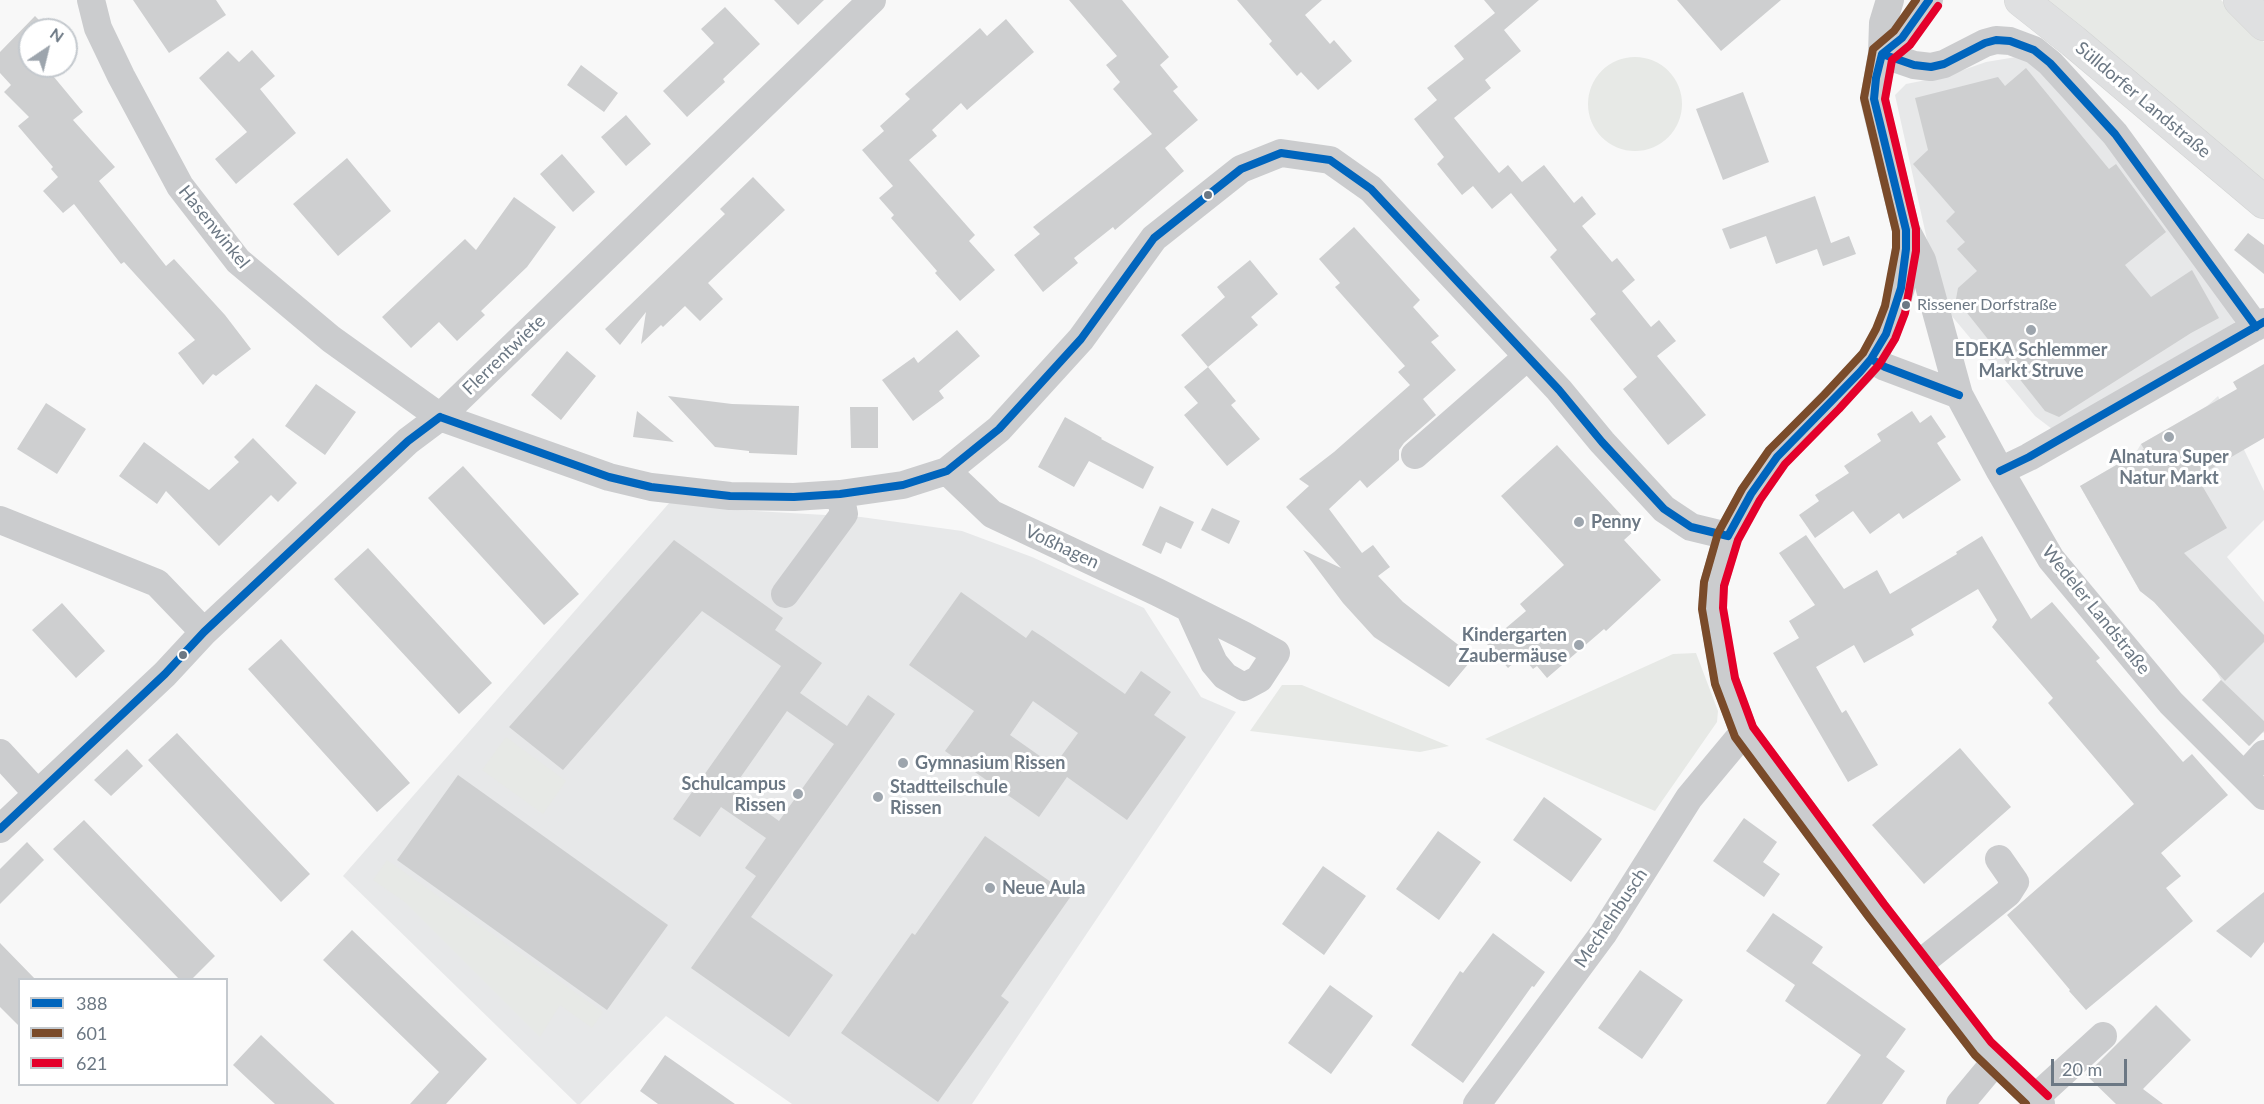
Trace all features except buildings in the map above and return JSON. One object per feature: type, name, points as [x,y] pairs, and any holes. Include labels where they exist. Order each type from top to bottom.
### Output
[{"type":"highway","name":"Sülldorfer Landstraße","points":[[2021,0],[2264,202]]},
{"type":"highway","points":[[2240,0],[2264,24]]},
{"type":"street","name":"Hasenwinkel","points":[[92,0],[98,28],[180,186],[238,261],[331,339],[440,417],[609,477],[651,487],[730,496],[794,497],[840,494],[903,485],[947,471]]},
{"type":"street","name":"Flerrentwiete","points":[[0,829],[165,674],[204,632],[408,441],[440,417],[872,0]]},
{"type":"street","name":"Wedeler Landstraße","points":[[1890,0],[1883,23],[1882,54],[1874,99],[1906,230],[1922,260],[1959,395],[2051,559],[2170,703],[2264,796]]},
{"type":"street","points":[[1882,54],[1902,38],[1929,0]]},
{"type":"street","points":[[1882,54],[1914,65],[1931,67],[1944,64],[1985,43],[1996,40],[2010,41],[2034,50],[2050,63],[2115,134],[2260,325],[2000,471]]},
{"type":"street","points":[[947,471],[999,429],[1074,347],[1154,238],[1241,169],[1281,153],[1330,160],[1371,189],[1664,509],[1691,527],[1728,536]]},
{"type":"street","points":[[1906,230],[1904,269],[1895,309],[1886,334],[1871,359],[1777,457],[1751,494],[1728,536],[1714,584],[1712,608],[1725,681],[1744,732],[1918,965],[1995,1062],[2038,1101],[2103,1036]]},
{"type":"street","points":[[1414,455],[1527,357]]},
{"type":"street","points":[[1871,359],[1885,367],[1959,395]]},
{"type":"street","name":"Voßhagen","points":[[947,471],[992,514],[1189,608]]},
{"type":"street","points":[[785,594],[844,514],[840,494]]},
{"type":"street","points":[[0,520],[157,583],[204,632]]},
{"type":"street","name":"Mechelnbusch","points":[[1477,1104],[1603,934],[1689,798],[1744,732]]},
{"type":"street","points":[[0,753],[37,793]]},
{"type":"street","points":[[2244,776],[2264,754]]},
{"type":"street","points":[[1918,965],[2008,892],[2015,882],[1999,859]]},
{"type":"street","points":[[1960,1104],[1995,1062]]},
{"type":"shaded area","points":[[2047,0],[2221,0],[2264,42],[2264,184]]},
{"type":"shaded area","points":[[1635,57],[1653,61],[1668,71],[1678,86],[1682,104],[1678,122],[1668,137],[1653,147],[1635,151],[1617,147],[1602,137],[1592,122],[1588,104],[1592,86],[1602,71],[1617,61]]},
{"type":"shaded area","points":[[2016,57],[2044,68],[2118,148],[2238,315],[2234,323],[2052,429],[2035,416],[1941,303],[1895,95],[1906,84],[1946,76],[1986,62]]},
{"type":"shaded area","points":[[2218,396],[2264,491],[2264,520],[2227,557],[2264,602],[2264,733],[2262,732],[2250,746],[2202,700],[2221,680],[2216,671],[2154,602],[2140,591],[2080,486],[2135,454],[2141,444],[2207,406]]},
{"type":"shaded area","name":"Schulcampus Rissen","points":[[670,502],[737,510],[861,517],[962,531],[1032,557],[1144,608],[1201,697],[1236,712],[972,1104],[792,1104],[666,1016],[580,1104],[577,1104],[343,876]]},
{"type":"shaded area","points":[[1696,653],[1718,711],[1717,722],[1655,811],[1485,739],[1673,654]]},
{"type":"shaded area","points":[[1282,685],[1302,685],[1449,746],[1420,752],[1250,731]]},
{"type":"shaded area","points":[[506,737],[566,781],[543,814],[482,770]]},
{"type":"shaded area","points":[[387,860],[603,1012],[592,1028],[560,1005],[540,1037],[405,902],[373,880]]},
{"type":"transit line","name":"601","points":[[1916,0],[1894,31],[1873,49],[1864,98],[1896,231],[1896,248],[1885,306],[1863,353],[1769,450],[1742,489],[1718,533],[1704,582],[1702,609],[1715,684],[1735,737],[1975,1055],[2026,1104]]},
{"type":"transit line","name":"388","points":[[1728,536],[1751,494],[1777,457],[1860,372],[1886,334],[1901,288],[1906,230],[1874,99],[1876,78],[1882,54],[1902,38],[1929,0]]},
{"type":"transit line","name":"621","points":[[1938,6],[1910,45],[1892,60],[1885,99],[1916,229],[1916,251],[1905,313],[1895,339],[1879,365],[1785,464],[1760,500],[1738,540],[1724,586],[1723,608],[1735,678],[1753,727],[1884,904],[1991,1042],[2048,1096]]},
{"type":"transit line","name":"388","points":[[1882,54],[1914,65],[1931,67],[1944,64],[1985,43],[1996,40],[2010,41],[2034,50],[2050,63],[2115,134],[2256,327]]},
{"type":"transit line","name":"388","points":[[440,417],[609,477],[651,487],[730,496],[794,497],[840,494],[903,485],[947,471],[999,429],[1081,339],[1154,238],[1241,169],[1281,153],[1330,160],[1371,189],[1559,390],[1602,442],[1664,509],[1691,527],[1728,536]]},
{"type":"transit line","name":"388","points":[[2000,471],[2029,457],[2264,322]]},
{"type":"transit line","name":"388","points":[[1871,359],[1885,367],[1959,395]]},
{"type":"transit line","name":"388","points":[[0,829],[165,674],[204,632],[408,441],[440,417]]},
{"type":"place","name":"Rissener Dorfstraße","points":[[1906,305]]},
{"type":"place","name":"EDEKA Schlemmer Markt Struve","points":[[2031,330]]},
{"type":"place","name":"Alnatura Super Natur Markt","points":[[2169,437]]},
{"type":"place","name":"Penny","points":[[1579,522]]},
{"type":"place","name":"Kindergarten Zaubermäuse","points":[[1579,645]]},
{"type":"place","name":"Gymnasium Rissen","points":[[903,763]]},
{"type":"place","name":"Schulcampus Rissen","points":[[798,794]]},
{"type":"place","name":"Stadtteilschule Rissen","points":[[878,797]]},
{"type":"place","name":"Neue Aula","points":[[990,888]]}]
